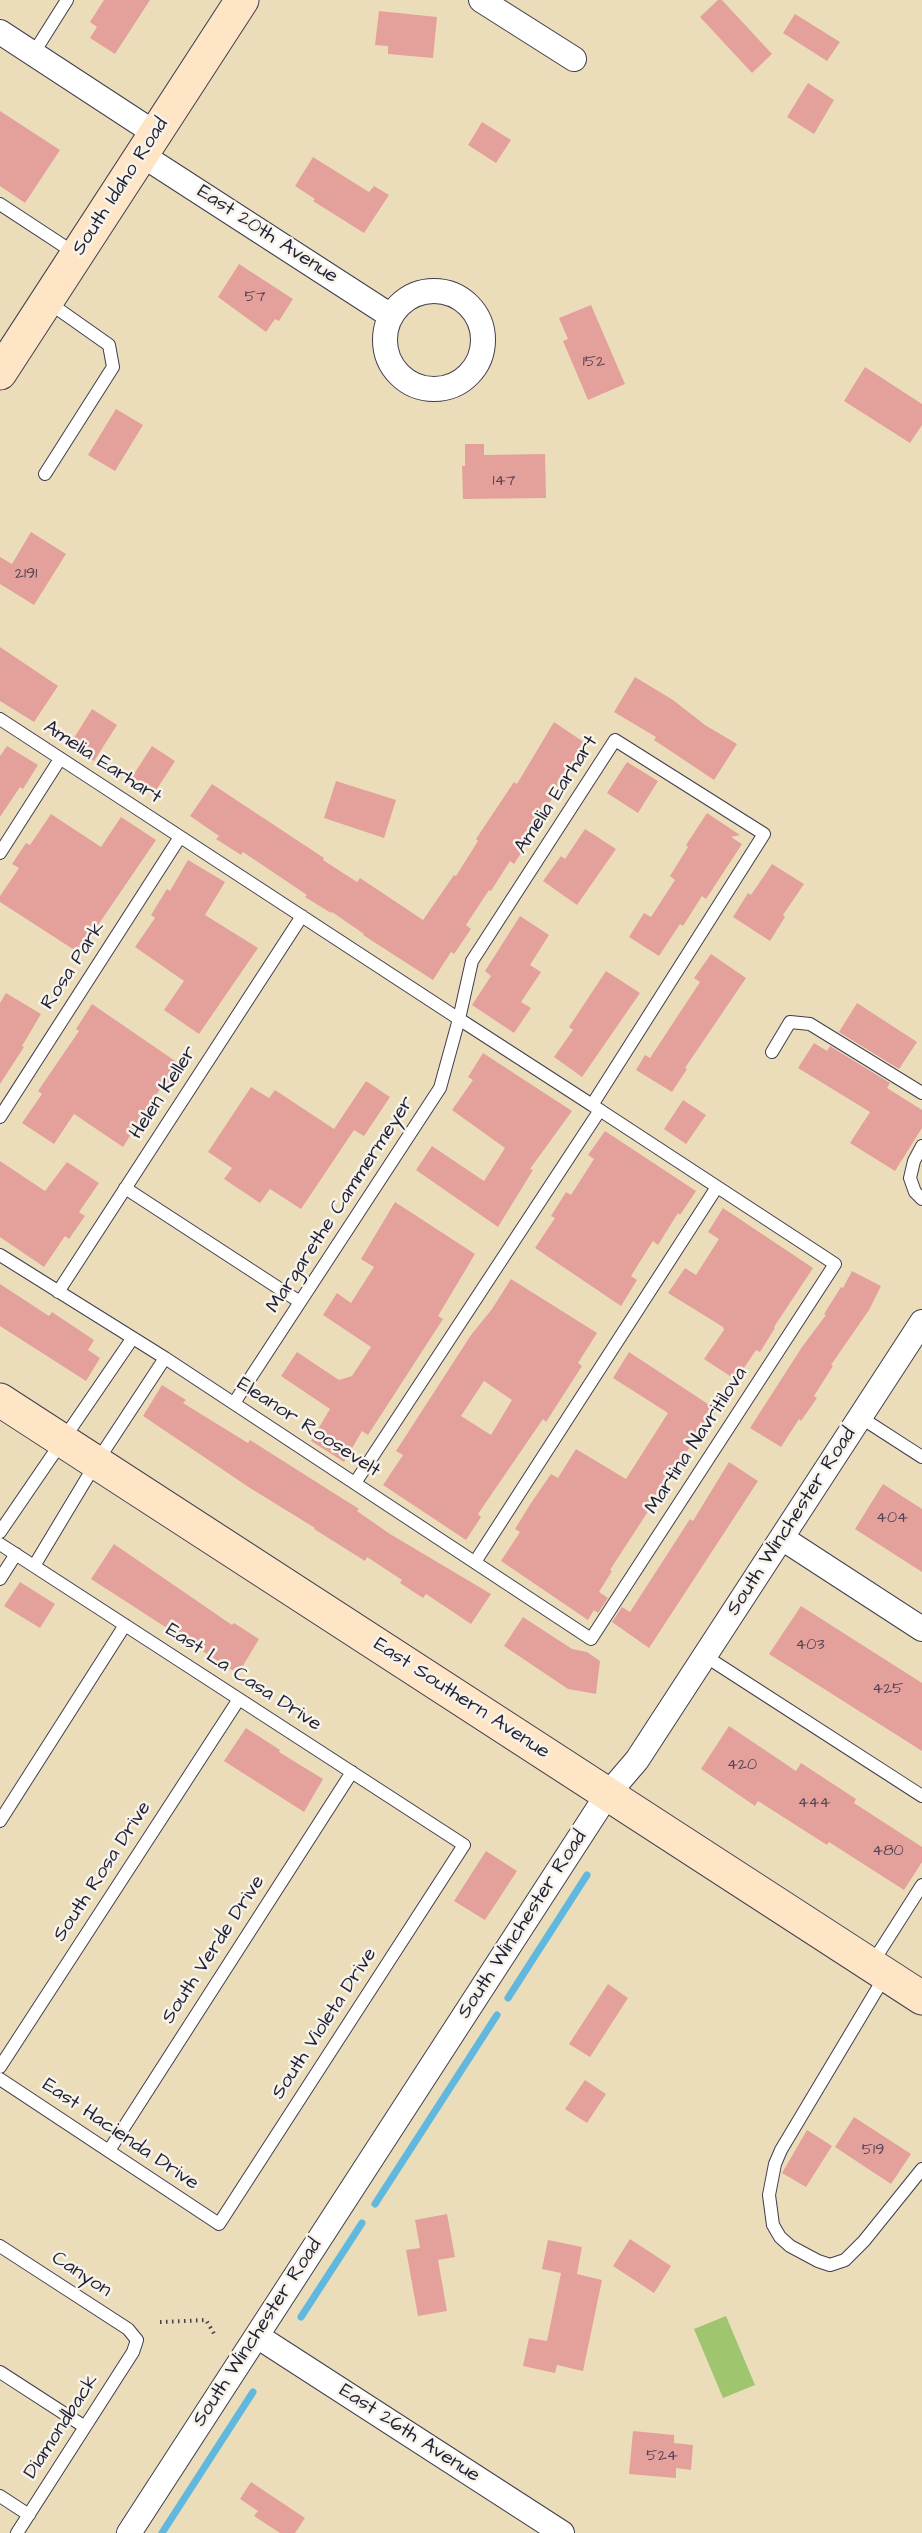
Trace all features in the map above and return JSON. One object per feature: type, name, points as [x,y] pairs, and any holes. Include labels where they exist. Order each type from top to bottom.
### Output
[{"type":"main road","name":"South Idaho Road","points":[[0,373],[242,0]]},
{"type":"main road","name":"East Southern Avenue","points":[[0,1400],[922,1998]]},
{"type":"street","points":[[481,0],[574,60]]},
{"type":"street","name":"East 20th Avenue","points":[[0,32],[33,54],[149,145],[391,316]]},
{"type":"street","points":[[431,291],[448,293],[462,300],[474,311],[481,326],[484,342],[480,358],[472,372],[459,383],[436,389],[412,385],[399,375],[390,362],[385,347],[385,331],[391,316],[401,303],[415,294],[431,291]]},
{"type":"street","name":"South Winchester Road","points":[[129,2533],[607,1795],[638,1760],[922,1322]]},
{"type":"street","points":[[782,1538],[922,1629]]},
{"type":"street","name":"East 26th Avenue","points":[[257,2336],[562,2533]]},
{"type":"lane","points":[[33,54],[67,0]]},
{"type":"lane","points":[[0,204],[77,255]]},
{"type":"lane","points":[[45,474],[113,368],[110,345],[47,302]]},
{"type":"lane","name":"Amelia Earhart","points":[[0,720],[459,1018],[472,961],[615,740],[764,834],[596,1108]]},
{"type":"lane","points":[[0,853],[60,759]]},
{"type":"lane","name":"Rosa Park","points":[[0,1117],[180,837]]},
{"type":"lane","name":"Helen Keller","points":[[58,1292],[302,916]]},
{"type":"lane","points":[[459,1018],[717,1186],[475,1562]]},
{"type":"lane","name":"Margarethe Cammermeyer","points":[[234,1403],[440,1088],[459,1018]]},
{"type":"lane","points":[[772,1052],[790,1022],[810,1024],[922,1093]]},
{"type":"lane","points":[[355,1483],[596,1108]]},
{"type":"lane","points":[[922,1146],[914,1161],[910,1178],[915,1192],[922,1199]]},
{"type":"lane","name":"Martina Navritilova","points":[[591,1639],[835,1264],[717,1186]]},
{"type":"lane","points":[[125,1188],[300,1302]]},
{"type":"lane","name":"Eleanor Roosevelt","points":[[0,1255],[165,1358],[591,1639]]},
{"type":"lane","points":[[0,1532],[132,1339]]},
{"type":"lane","points":[[34,1566],[96,1463],[165,1358]]},
{"type":"lane","points":[[860,1417],[922,1457]]},
{"type":"lane","name":"East La Casa Drive","points":[[0,1544],[464,1845]]},
{"type":"lane","points":[[0,1579],[16,1554]]},
{"type":"lane","points":[[0,1821],[125,1625]]},
{"type":"lane","points":[[705,1656],[922,1796]]},
{"type":"lane","name":"South Rosa Drive","points":[[0,2067],[239,1699]]},
{"type":"lane","name":"South Verde Drive","points":[[110,2149],[352,1772]]},
{"type":"lane","name":"South Violeta Drive","points":[[219,2224],[464,1845]]},
{"type":"lane","points":[[922,1885],[781,2150],[775,2164],[769,2195],[773,2225],[780,2237],[790,2246],[818,2261],[830,2265],[846,2260],[922,2169]]},
{"type":"lane","name":"East Hacienda Drive","points":[[0,2079],[110,2149],[219,2224]]},
{"type":"lane","name":"Canyon","points":[[0,2246],[128,2328],[137,2340]]},
{"type":"lane","name":"Diamondback","points":[[17,2533],[133,2352],[137,2340]]},
{"type":"lane","points":[[0,2372],[85,2427]]},
{"type":"lane","points":[[0,2496],[29,2515]]},
{"type":"path","points":[[160,2322],[206,2320],[216,2337]]},
{"type":"green space","points":[[726,2316],[755,2385],[723,2398],[694,2329]]},
{"type":"building","points":[[104,0],[150,0],[115,54],[90,38],[97,27],[90,22]]},
{"type":"building","points":[[718,0],[722,0],[772,54],[752,73],[700,17]]},
{"type":"building","points":[[379,11],[437,17],[433,58],[388,54],[388,46],[375,45]]},
{"type":"building","points":[[795,14],[840,42],[827,61],[783,33]]},
{"type":"building","points":[[808,83],[834,100],[814,134],[787,117]]},
{"type":"building","points":[[0,111],[60,150],[25,203],[0,186]]},
{"type":"building","points":[[482,122],[511,140],[496,163],[468,145]]},
{"type":"building","points":[[313,157],[369,192],[374,186],[389,195],[364,233],[313,201],[315,199],[295,186]]},
{"type":"building","points":[[239,264],[293,299],[279,321],[275,319],[266,332],[218,297]]},
{"type":"building","points":[[591,305],[625,384],[588,400],[563,341],[568,339],[559,318]]},
{"type":"building","points":[[865,367],[922,404],[922,425],[910,443],[844,401]]},
{"type":"building","points":[[116,409],[143,425],[115,471],[88,455]]},
{"type":"building","points":[[465,444],[484,444],[484,455],[545,454],[546,498],[463,499],[462,466],[465,466]]},
{"type":"building","points":[[31,532],[66,554],[34,605],[0,584],[0,557],[12,564]]},
{"type":"building","points":[[0,647],[58,686],[34,722],[0,701]]},
{"type":"building","points":[[635,677],[737,744],[714,780],[654,740],[656,737],[614,712]]},
{"type":"building","points":[[92,709],[117,725],[94,761],[69,746]]},
{"type":"building","points":[[554,722],[588,745],[528,835],[531,838],[514,864],[510,861],[491,891],[489,890],[466,925],[471,929],[454,954],[451,952],[433,980],[332,912],[305,897],[307,895],[243,852],[241,855],[216,839],[219,836],[190,816],[212,784],[357,882],[360,878],[423,920],[454,875],[456,876],[478,841],[476,839],[514,782],[517,784]]},
{"type":"building","points":[[7,746],[38,765],[23,789],[20,787],[0,817],[0,756]]},
{"type":"building","points":[[152,746],[175,761],[155,792],[132,777]]},
{"type":"building","points":[[627,762],[658,781],[638,813],[607,793]]},
{"type":"building","points":[[336,781],[396,800],[384,838],[324,818]]},
{"type":"building","points":[[707,813],[740,835],[731,837],[742,844],[706,899],[702,896],[683,926],[680,924],[659,956],[629,937],[644,913],[651,917],[675,880],[670,876],[688,847],[686,845]]},
{"type":"building","points":[[51,814],[101,847],[121,817],[156,840],[79,953],[0,902],[0,896],[19,868],[12,864],[26,843],[30,845]]},
{"type":"building","points":[[585,829],[616,849],[577,905],[543,881],[561,856],[565,859]]},
{"type":"building","points":[[188,860],[225,882],[205,915],[258,948],[199,1034],[164,1010],[184,981],[135,947],[155,918],[151,915],[167,889],[170,891]]},
{"type":"building","points":[[772,864],[804,884],[783,915],[785,917],[770,941],[733,917],[748,893],[751,895]]},
{"type":"building","points":[[520,916],[549,935],[530,965],[541,972],[521,1002],[531,1008],[514,1033],[472,1005],[491,976],[485,971]]},
{"type":"building","points":[[711,954],[746,978],[685,1068],[687,1069],[672,1092],[636,1070],[645,1055],[650,1058],[700,982],[694,978]]},
{"type":"building","points":[[606,971],[640,993],[582,1077],[554,1057],[573,1030],[569,1027]]},
{"type":"building","points":[[6,993],[41,1014],[22,1046],[24,1047],[0,1084],[0,1003]]},
{"type":"building","points":[[857,1003],[917,1042],[899,1069],[839,1032]]},
{"type":"building","points":[[92,1004],[181,1065],[165,1088],[162,1086],[123,1147],[74,1114],[54,1144],[22,1123],[42,1094],[38,1091],[79,1031],[76,1029]]},
{"type":"building","points":[[814,1043],[827,1051],[830,1046],[890,1083],[887,1088],[922,1110],[922,1128],[895,1171],[850,1143],[870,1112],[798,1068]]},
{"type":"building","points":[[483,1053],[572,1111],[530,1169],[533,1170],[498,1227],[416,1170],[432,1146],[484,1181],[505,1148],[452,1110],[473,1080],[468,1077]]},
{"type":"building","points":[[366,1081],[390,1097],[364,1136],[354,1130],[301,1209],[270,1189],[260,1203],[224,1179],[232,1168],[208,1152],[251,1087],[269,1098],[275,1090],[334,1129]]},
{"type":"building","points":[[683,1100],[706,1115],[686,1144],[664,1129]]},
{"type":"building","points":[[605,1131],[696,1191],[680,1215],[678,1213],[658,1245],[653,1241],[631,1276],[637,1280],[621,1306],[535,1248],[555,1218],[551,1216],[566,1192],[571,1195],[594,1159],[588,1155]]},
{"type":"building","points":[[0,1161],[45,1191],[67,1162],[99,1183],[79,1212],[85,1216],[69,1239],[65,1236],[44,1267],[0,1237]]},
{"type":"building","points":[[395,1202],[475,1254],[438,1316],[443,1319],[368,1435],[362,1431],[344,1462],[311,1441],[330,1409],[281,1376],[297,1352],[339,1380],[352,1376],[371,1347],[323,1315],[337,1293],[351,1303],[374,1267],[361,1259]]},
{"type":"building","points":[[723,1208],[813,1268],[760,1352],[756,1350],[736,1380],[704,1359],[724,1330],[723,1327],[668,1293],[685,1268],[696,1275],[719,1239],[708,1232]]},
{"type":"building","points":[[852,1271],[881,1286],[869,1310],[831,1365],[833,1366],[814,1396],[817,1398],[801,1421],[799,1419],[781,1447],[750,1428],[802,1347],[826,1315],[824,1314]]},
{"type":"building","points":[[511,1279],[597,1333],[578,1363],[582,1366],[546,1422],[543,1419],[478,1514],[481,1517],[466,1540],[383,1485],[403,1455],[396,1451],[471,1335],[492,1309]],"holes":[[[484,1381],[512,1400],[491,1435],[461,1416]]]},
{"type":"building","points":[[0,1284],[49,1316],[52,1312],[94,1340],[88,1350],[100,1358],[86,1381],[0,1326]]},
{"type":"building","points":[[629,1352],[717,1410],[699,1433],[610,1570],[612,1571],[599,1592],[608,1598],[598,1613],[594,1610],[588,1620],[501,1561],[520,1532],[515,1529],[531,1503],[551,1474],[558,1478],[576,1449],[626,1479],[668,1413],[613,1378]]},
{"type":"building","points":[[162,1385],[186,1400],[183,1403],[248,1443],[250,1440],[359,1509],[357,1511],[390,1534],[491,1594],[471,1624],[426,1594],[423,1598],[400,1583],[402,1580],[367,1557],[365,1561],[314,1529],[143,1416]]},
{"type":"building","points":[[729,1462],[758,1481],[649,1648],[612,1622],[622,1607],[630,1612],[690,1519],[693,1521]]},
{"type":"building","points":[[883,1484],[922,1509],[922,1572],[855,1529]]},
{"type":"building","points":[[114,1544],[232,1625],[234,1623],[259,1639],[238,1674],[91,1579]]},
{"type":"building","points":[[20,1582],[55,1604],[40,1628],[4,1606]]},
{"type":"building","points":[[801,1606],[922,1683],[922,1751],[769,1654]]},
{"type":"building","points":[[523,1617],[572,1649],[587,1652],[600,1661],[596,1694],[568,1689],[504,1646]]},
{"type":"building","points":[[729,1726],[796,1771],[801,1763],[856,1799],[854,1803],[922,1847],[922,1862],[904,1890],[829,1842],[827,1845],[758,1801],[755,1806],[701,1769]]},
{"type":"building","points":[[246,1728],[323,1779],[304,1812],[224,1761]]},
{"type":"building","points":[[486,1851],[517,1871],[485,1920],[454,1901]]},
{"type":"building","points":[[608,1984],[628,1998],[590,2057],[569,2044]]},
{"type":"building","points":[[585,2080],[606,2094],[587,2123],[565,2109]]},
{"type":"building","points":[[854,2117],[911,2154],[891,2184],[835,2147]]},
{"type":"building","points":[[807,2130],[832,2146],[806,2187],[782,2173]]},
{"type":"building","points":[[447,2214],[455,2257],[438,2260],[447,2311],[418,2316],[406,2250],[420,2248],[415,2220]]},
{"type":"building","points":[[630,2239],[671,2266],[654,2293],[613,2266]]},
{"type":"building","points":[[548,2240],[582,2247],[577,2274],[602,2280],[583,2371],[557,2365],[555,2373],[523,2366],[529,2338],[547,2341],[561,2273],[542,2269]]},
{"type":"building","points":[[633,2431],[674,2435],[674,2443],[693,2445],[691,2470],[676,2468],[676,2478],[629,2474]]},
{"type":"building","points":[[251,2482],[305,2518],[295,2533],[280,2533],[254,2516],[258,2511],[240,2499]]},
{"type":"waterway","points":[[508,1998],[587,1875]]},
{"type":"waterway","points":[[375,2204],[497,2015]]},
{"type":"waterway","points":[[301,2317],[362,2223]]},
{"type":"waterway","points":[[162,2533],[253,2392]]}]
